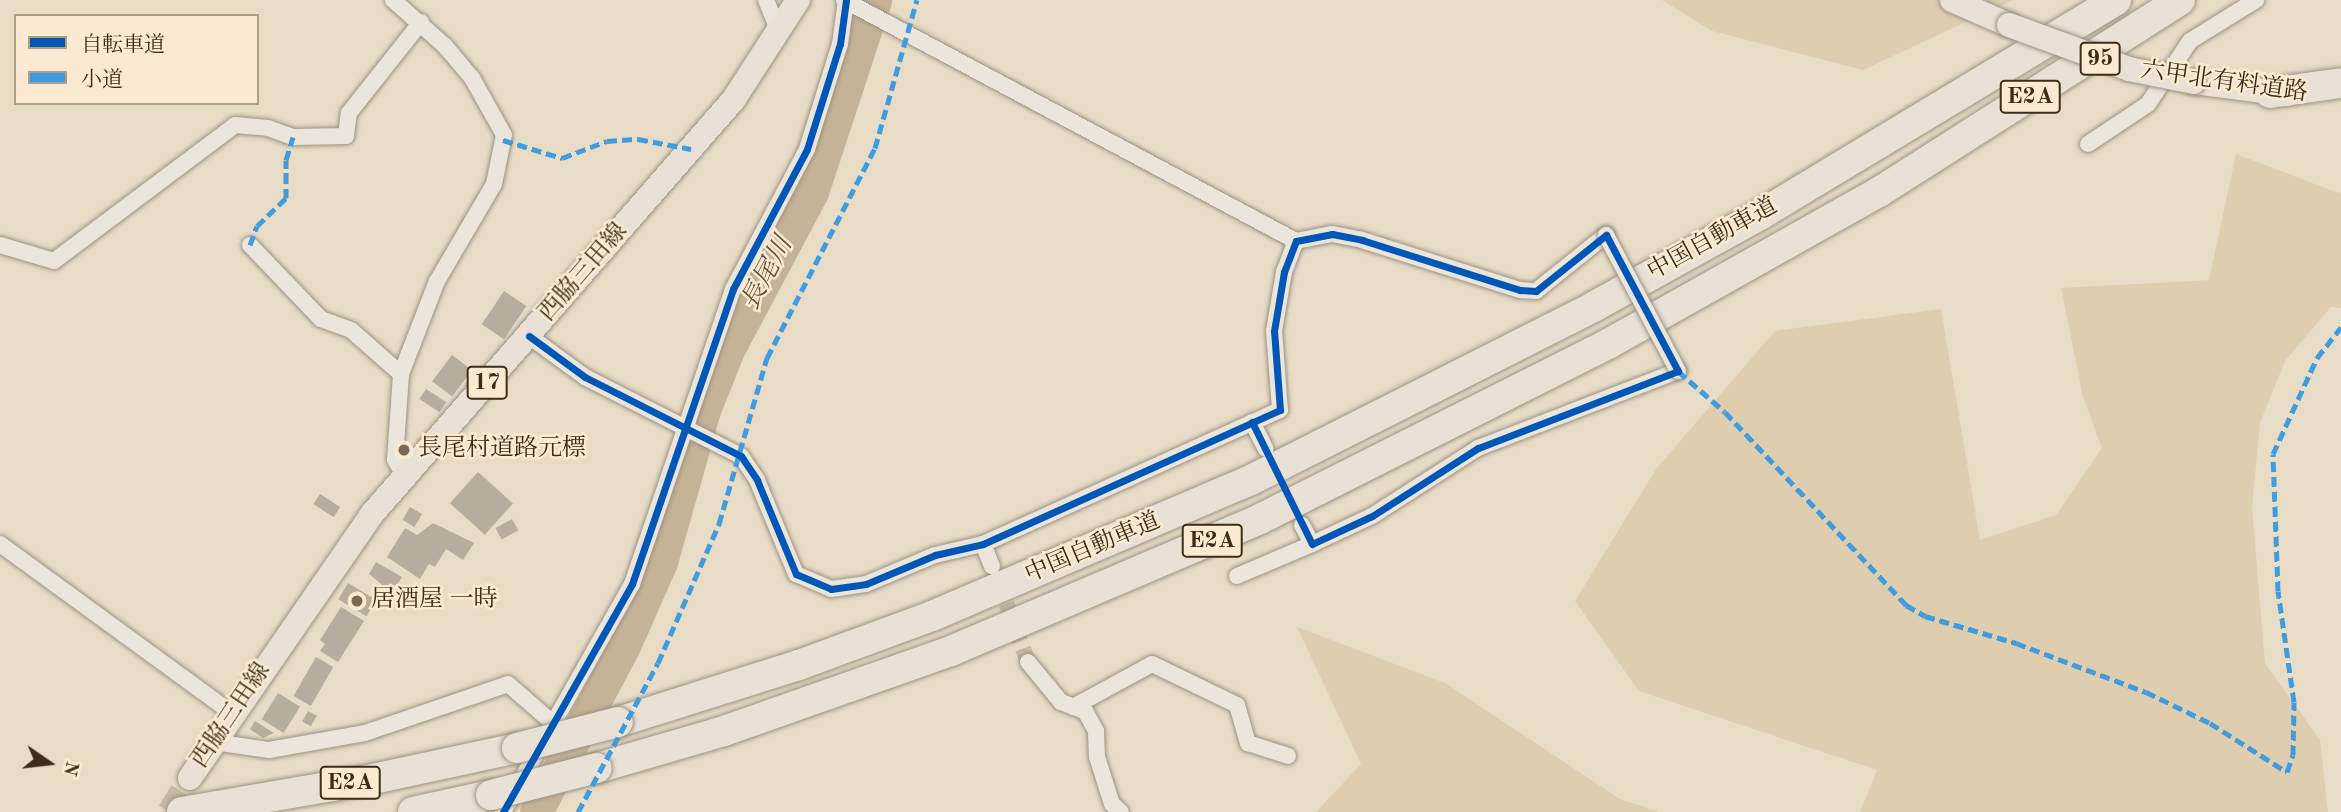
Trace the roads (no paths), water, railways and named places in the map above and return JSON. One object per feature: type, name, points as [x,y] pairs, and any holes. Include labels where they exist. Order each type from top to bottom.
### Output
[{"type":"highway","name":"中国自動車道","points":[[182,812],[373,779],[517,748],[618,722],[799,665],[932,616],[1237,487],[1559,325],[1760,215],[2116,0]]},
{"type":"highway","name":"中国自動車道","points":[[413,812],[497,804],[597,768],[809,703],[1102,590],[1478,412],[1795,239],[1879,192],[2180,0]]},
{"type":"highway","points":[[2270,93],[2341,83]]},
{"type":"main road","name":"西脇三田線","points":[[190,778],[364,525],[404,475],[529,336],[734,99],[798,0]]},
{"type":"main road","name":"六甲北有料道路","points":[[1952,0],[2009,25],[2129,69],[2270,93],[2341,97]]},
{"type":"street","points":[[393,0],[421,22],[472,78],[504,135],[494,184],[436,281],[401,374],[395,460],[404,475]]},
{"type":"street","points":[[766,0],[779,32]]},
{"type":"street","points":[[497,804],[555,725],[632,584],[733,289],[807,149],[840,44],[845,0],[1296,241],[1332,234],[1362,240],[1520,290],[1536,291],[1606,234],[1678,371],[1478,448],[1373,516],[1237,576]]},
{"type":"street","points":[[2088,144],[2148,104],[2190,41],[2256,0]]},
{"type":"street","points":[[0,244],[54,261],[235,125],[268,128],[293,137],[346,136],[349,113],[421,22]]},
{"type":"street","points":[[529,336],[585,377],[686,425],[741,456],[757,480],[796,574],[831,589],[866,584],[935,555],[983,544],[1280,410],[1274,331],[1283,272],[1296,241]]},
{"type":"street","points":[[250,245],[321,319],[351,330],[401,374]]},
{"type":"street","points":[[1252,422],[1266,449]]},
{"type":"street","points":[[1302,525],[1312,544]]},
{"type":"street","points":[[0,544],[233,714]]},
{"type":"street","points":[[983,544],[992,566]]},
{"type":"street","points":[[1028,662],[1061,702],[1085,711],[1096,731],[1101,769],[1112,804],[1121,812]]},
{"type":"street","points":[[1073,707],[1152,664],[1237,705],[1248,743],[1288,755]]},
{"type":"street","points":[[214,742],[269,750],[365,733],[508,684],[555,725]]},
{"type":"waterway","name":"長尾川","points":[[536,812],[623,648],[661,562],[704,410],[728,350],[812,192],[875,0]]},
{"type":"tunnel","points":[[998,581],[1028,662]]},
{"type":"tunnel","points":[[169,812],[190,778]]},
{"type":"place","name":"長尾村道路元標","points":[[404,450]]},
{"type":"place","name":"居酒屋 一時","points":[[357,601]]}]
